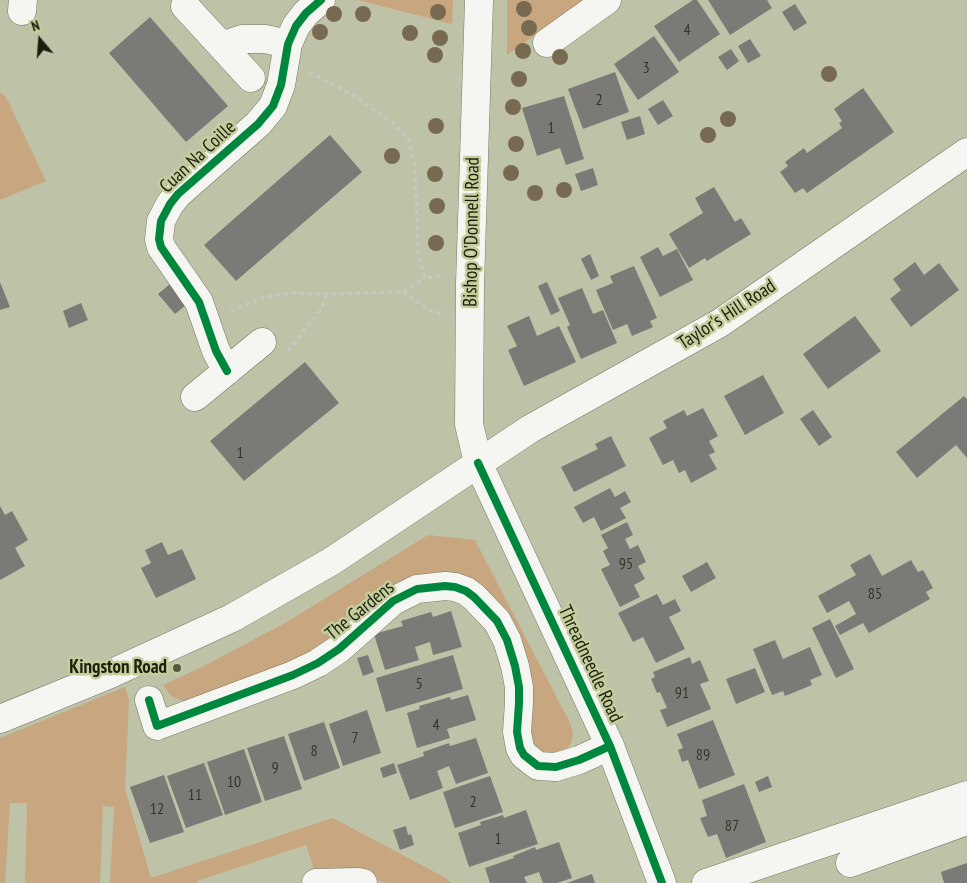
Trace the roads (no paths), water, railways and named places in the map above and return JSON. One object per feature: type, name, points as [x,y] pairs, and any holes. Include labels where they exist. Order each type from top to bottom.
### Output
[{"type":"main road","name":"Cuan Na Coille","points":[[227,371],[216,351],[199,302],[161,247],[159,239],[160,221],[178,194],[265,117],[278,95],[286,55],[296,26],[306,13],[321,0]]},
{"type":"main road","name":"Bishop O'Donnell Road","points":[[478,463],[469,424],[469,404],[470,284],[479,0]]},
{"type":"main road","points":[[547,43],[607,0]]},
{"type":"main road","points":[[185,6],[251,78]]},
{"type":"main road","points":[[222,46],[242,39],[265,39],[286,55]]},
{"type":"main road","name":"Taylor's Hill Road","points":[[478,463],[530,429],[720,323],[964,160]]},
{"type":"main road","points":[[195,396],[262,342]]},
{"type":"main road","points":[[0,719],[108,675],[232,618],[332,561],[478,463]]},
{"type":"main road","name":"Threadneedle Road","points":[[478,463],[610,746],[662,883]]},
{"type":"main road","name":"The Gardens","points":[[149,700],[157,726],[293,675],[318,663],[339,649],[393,600],[417,589],[445,586],[466,591],[474,597],[497,621],[507,640],[519,687],[516,732],[524,755],[538,766],[556,767],[579,760],[610,746]]},
{"type":"main road","points":[[706,883],[967,795]]},
{"type":"main road","points":[[850,863],[967,821]]},
{"type":"main road","points":[[316,883],[363,883]]},
{"type":"place","name":"Kingston Road","points":[[177,668]]}]
